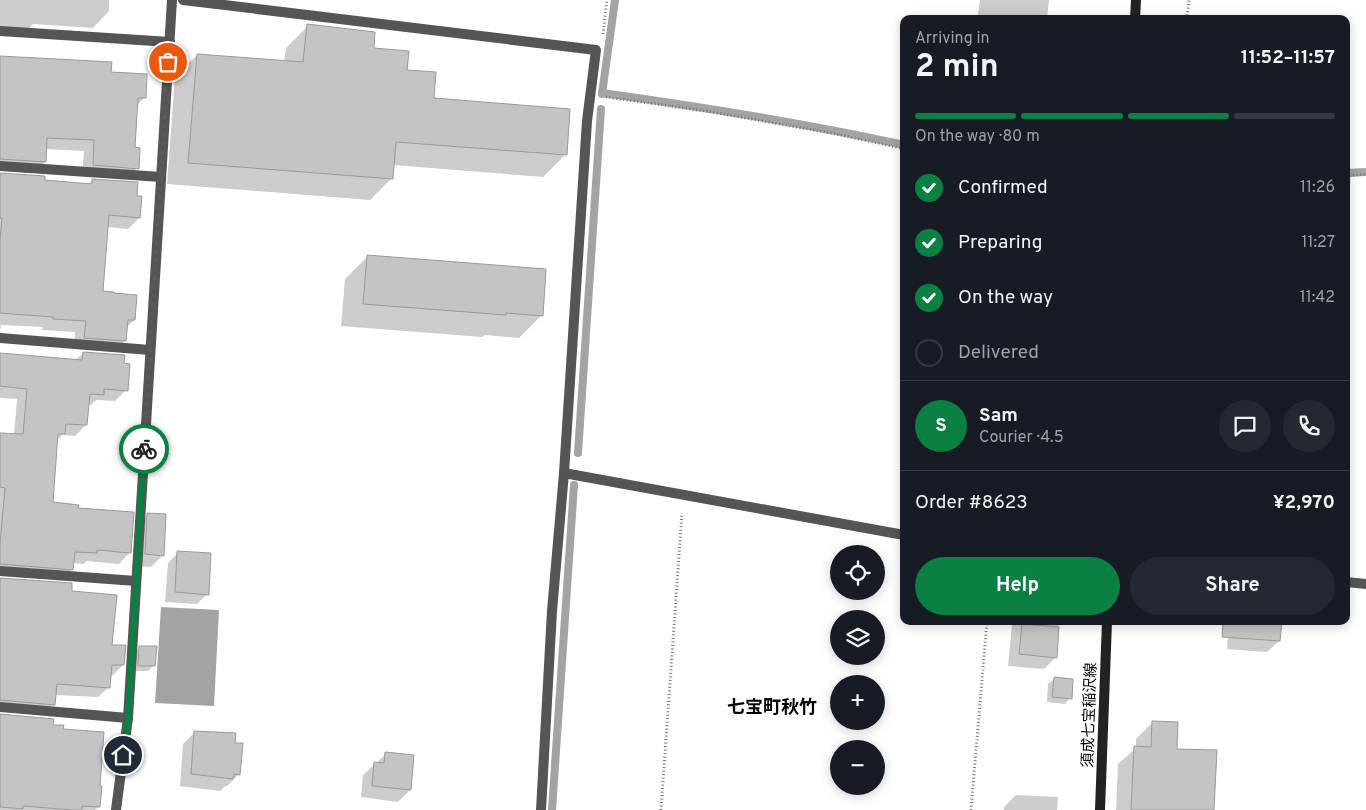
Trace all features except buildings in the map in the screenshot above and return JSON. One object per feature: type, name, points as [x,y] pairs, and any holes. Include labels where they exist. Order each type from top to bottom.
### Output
[{"type":"main road","points":[[1135,15],[1136,0]]},
{"type":"main road","name":"須成七宝稲沢線","points":[[1100,810],[1107,625]]},
{"type":"street","points":[[116,810],[128,718],[172,0]]},
{"type":"street","points":[[184,0],[596,50],[587,121],[564,473],[552,611],[541,810]]},
{"type":"street","points":[[0,31],[170,42]]},
{"type":"street","points":[[0,166],[161,177]]},
{"type":"street","points":[[0,338],[150,350]]},
{"type":"street","points":[[564,473],[900,534]]},
{"type":"street","points":[[0,570],[136,581]]},
{"type":"street","points":[[1350,582],[1366,584]]},
{"type":"street","points":[[0,707],[128,718]]},
{"type":"path","points":[[596,50],[601,46],[607,0]]},
{"type":"path","points":[[1187,15],[1189,0]]},
{"type":"path","points":[[591,95],[750,119],[836,134],[900,148]]},
{"type":"path","points":[[1350,176],[1366,174]]},
{"type":"path","points":[[661,810],[683,495]]},
{"type":"path","points":[[971,810],[987,625]]},
{"type":"shaded area","points":[[161,607],[219,610],[214,706],[155,703]]},
{"type":"waterway","points":[[602,94],[615,0]]},
{"type":"waterway","points":[[602,93],[753,116],[900,144]]},
{"type":"waterway","points":[[578,453],[601,109]]},
{"type":"waterway","points":[[1350,173],[1366,172]]},
{"type":"waterway","points":[[552,810],[574,485]]},
{"type":"way so far","points":[[144,449],[168,62]]},
{"type":"district","name":"七宝町秋竹","points":[[772,707]]},
{"type":"route","points":[[123,755],[128,718],[144,449]]}]
